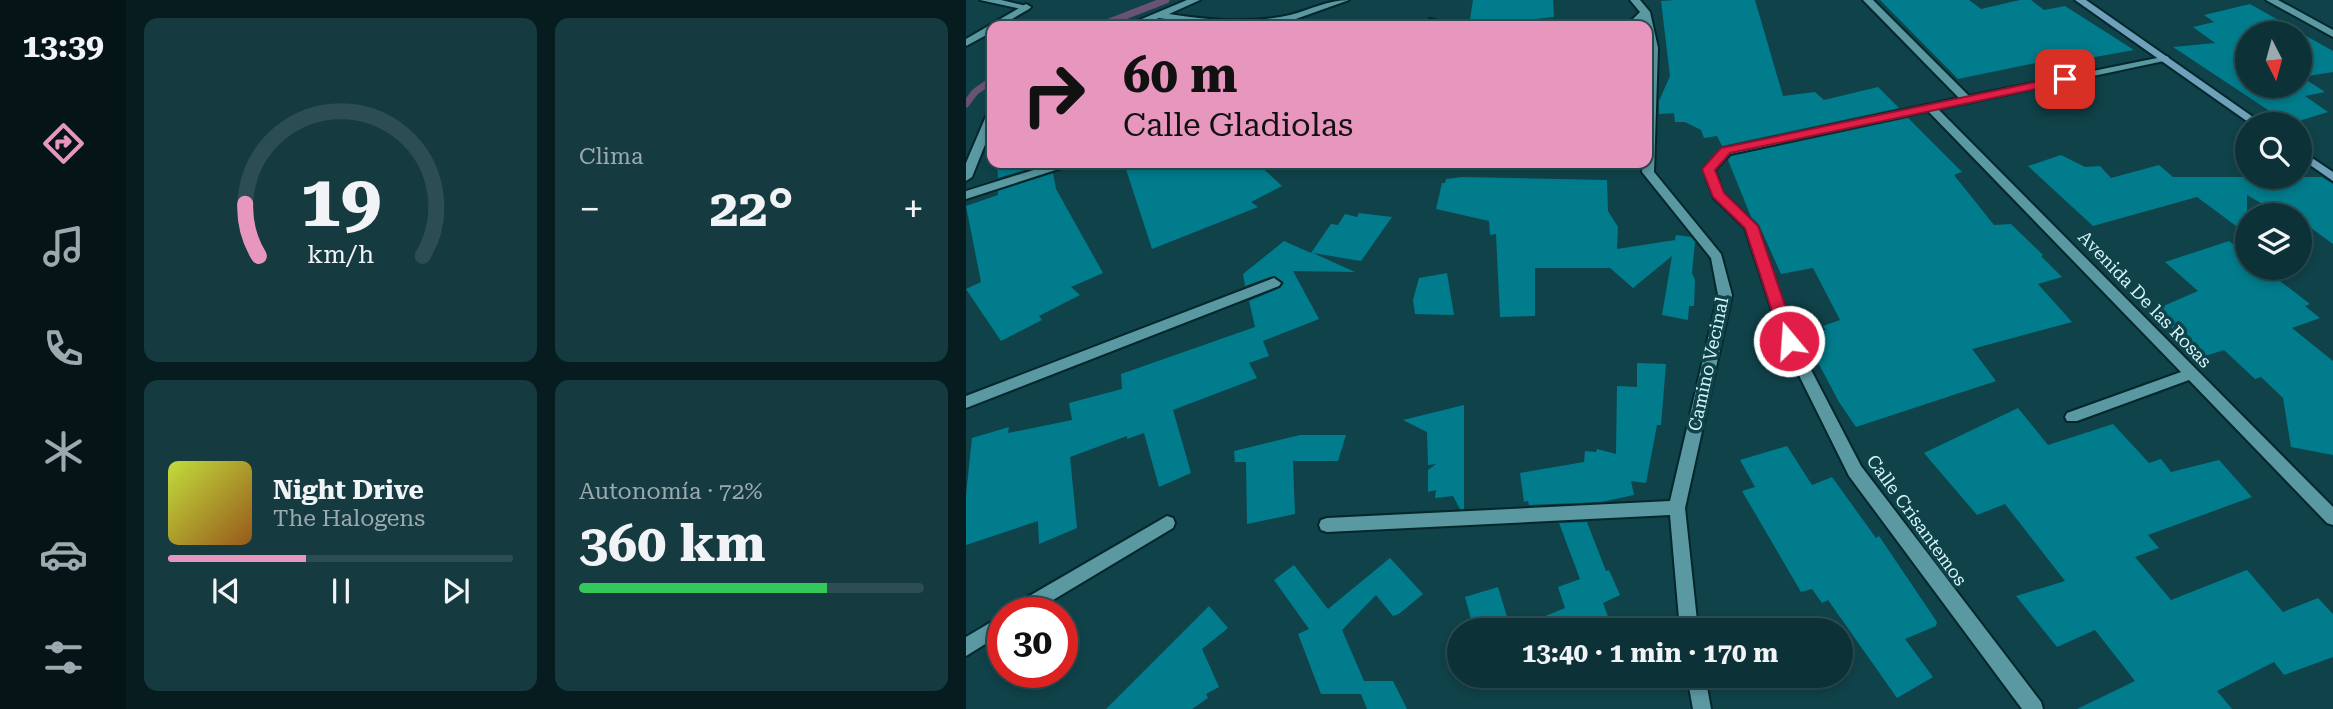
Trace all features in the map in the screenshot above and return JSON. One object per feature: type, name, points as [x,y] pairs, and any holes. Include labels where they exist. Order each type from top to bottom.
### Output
[{"type":"street","points":[[985,0],[1026,7],[1003,21]]},
{"type":"street","points":[[1143,21],[1195,0]]},
{"type":"street","points":[[1254,21],[1290,18],[1344,0]]},
{"type":"street","points":[[1635,0],[1646,12],[1636,21]]},
{"type":"street","points":[[1868,0],[1967,100]]},
{"type":"street","points":[[2080,0],[2241,112]]},
{"type":"street","points":[[2271,0],[2333,34]]},
{"type":"street","name":"Camino Vecinal","points":[[1646,12],[1648,21]]},
{"type":"street","points":[[1158,15],[1197,21]]},
{"type":"street","points":[[966,43],[987,31]]},
{"type":"street","name":"Camino Vecinal","points":[[1652,43],[1652,73]]},
{"type":"street","points":[[1930,107],[2164,58]]},
{"type":"street","name":"Calle Crisantemos","points":[[1930,107],[1726,150],[1709,169],[1718,194],[1751,226],[1789,341],[1855,471],[2034,709]]},
{"type":"street","name":"Avenida De las Rosas","points":[[1930,107],[2333,518]]},
{"type":"street","points":[[966,177],[987,126]]},
{"type":"street","points":[[2312,162],[2333,177]]},
{"type":"street","points":[[966,195],[1051,168]]},
{"type":"street","name":"Camino Vecinal","points":[[1648,168],[1648,172],[1717,257],[1725,295],[1677,508],[1688,618]]},
{"type":"street","points":[[966,402],[1274,283]]},
{"type":"street","points":[[2073,418],[2191,374]]},
{"type":"street","points":[[1327,525],[1677,508]]},
{"type":"street","points":[[1043,597],[1167,523]]},
{"type":"street","points":[[966,647],[987,633]]},
{"type":"street","points":[[1698,688],[1702,709]]},
{"type":"building","points":[[1473,0],[1553,0],[1554,17],[1516,21],[1470,21]]},
{"type":"building","points":[[1755,0],[1783,96],[1815,92],[1824,100],[1878,87],[1899,108],[1722,146],[1717,136],[1704,138],[1701,130],[1685,122],[1675,122],[1674,113],[1659,114],[1659,101],[1670,76],[1661,1]]},
{"type":"building","points":[[1880,0],[1969,0],[1981,9],[2020,0],[2031,0],[2044,10],[2065,6],[2134,50],[2040,67],[2035,63],[1958,79]]},
{"type":"building","points":[[2250,4],[2280,21],[2235,21],[2235,88],[2173,47],[2215,43],[2193,27],[2214,22],[2204,15]]},
{"type":"building","points":[[2312,39],[2333,51],[2333,72],[2312,75]]},
{"type":"building","points":[[2312,84],[2325,92],[2312,95]]},
{"type":"building","points":[[2250,98],[2308,98],[2328,112],[2312,117],[2312,112],[2271,112]]},
{"type":"building","points":[[1908,118],[1962,172],[1954,175],[1994,225],[2011,224],[2062,277],[2038,284],[2072,322],[1972,349],[1996,381],[1856,427],[1839,402],[1804,336],[1826,330],[1823,326],[1840,320],[1813,268],[1781,274],[1759,225],[1751,217],[1728,160],[1731,156]]},
{"type":"building","points":[[2061,155],[2085,167],[2100,166],[2111,178],[2159,165],[2173,177],[2235,177],[2235,189],[2312,189],[2312,177],[2322,177],[2333,184],[2333,244],[2312,229],[2312,203],[2261,203],[2247,195],[2247,203],[2235,203],[2235,225],[2197,197],[2093,226],[2028,166]]},
{"type":"building","points":[[997,168],[1031,168],[998,178]]},
{"type":"building","points":[[1126,168],[1262,168],[1282,186],[1251,202],[1258,207],[1152,249]]},
{"type":"building","points":[[1053,173],[1056,189],[1103,273],[1071,287],[1080,295],[1039,316],[1042,320],[1001,341],[966,289],[981,282],[966,206],[998,195],[998,191]]},
{"type":"building","points":[[1446,179],[1607,180],[1608,211],[1618,227],[1617,249],[1675,240],[1676,235],[1691,237],[1695,242],[1692,273],[1695,280],[1694,306],[1689,306],[1688,320],[1662,315],[1672,256],[1633,288],[1610,268],[1535,268],[1535,316],[1500,317],[1496,234],[1490,235],[1489,221],[1436,209],[1442,183],[1445,183]]},
{"type":"building","points":[[1359,213],[1392,217],[1361,261],[1313,253],[1355,272],[1293,271],[1319,319],[1263,341],[1269,356],[1249,363],[1257,378],[1173,410],[1191,473],[1159,487],[1144,433],[1127,439],[1127,436],[1070,457],[1077,528],[1039,544],[1038,521],[966,545],[966,495],[972,438],[1009,427],[1008,433],[1072,420],[1069,403],[1122,389],[1121,374],[1255,327],[1249,301],[1280,288],[1284,283],[1273,276],[1245,286],[1243,274],[1284,241],[1311,253],[1331,224],[1338,225],[1345,214],[1357,217]]},
{"type":"building","points":[[2229,241],[2235,246],[2235,280],[2279,280],[2310,304],[2305,306],[2320,318],[2292,328],[2333,361],[2333,455],[2291,447],[2283,398],[2261,377],[2255,379],[2224,350],[2205,356],[2152,311],[2198,291],[2165,262]]},
{"type":"building","points":[[1447,273],[1454,315],[1415,314],[1413,300],[1419,278]]},
{"type":"building","points":[[1637,363],[1666,364],[1661,425],[1657,425],[1646,483],[1631,481],[1634,495],[1601,502],[1529,505],[1528,501],[1524,502],[1520,473],[1584,462],[1585,451],[1596,452],[1597,449],[1616,454],[1617,386],[1637,387]]},
{"type":"building","points":[[1464,405],[1464,509],[1460,509],[1453,496],[1435,498],[1436,490],[1428,492],[1428,470],[1436,464],[1428,465],[1427,432],[1403,420]]},
{"type":"building","points":[[2018,408],[2048,445],[2113,424],[2149,463],[2161,459],[2171,472],[2219,460],[2252,497],[2148,535],[2159,548],[2135,557],[2171,600],[2247,570],[2283,612],[2318,598],[2333,614],[2333,657],[2284,675],[2274,662],[2217,691],[2232,709],[2077,709],[2135,681],[2095,630],[2057,647],[2016,596],[2065,581],[2005,504],[1977,515],[1924,453]]},
{"type":"building","points":[[1300,435],[1346,435],[1338,461],[1293,461],[1295,514],[1247,524],[1246,462],[1235,462],[1234,451]]},
{"type":"building","points":[[1787,446],[1812,485],[1832,477],[1876,538],[1879,536],[1937,622],[1936,626],[1905,639],[1933,677],[1897,698],[1853,636],[1853,618],[1841,618],[1828,600],[1822,603],[1812,589],[1801,592],[1742,491],[1755,487],[1740,460]]},
{"type":"building","points":[[1587,522],[1606,571],[1609,570],[1620,595],[1603,603],[1608,618],[1540,618],[1565,608],[1558,587],[1580,579],[1559,523]]},
{"type":"building","points":[[1390,558],[1423,594],[1393,616],[1376,595],[1342,630],[1364,681],[1393,681],[1407,709],[1367,709],[1361,694],[1321,694],[1298,634],[1309,629],[1274,580],[1294,565],[1328,609]]},
{"type":"building","points":[[1498,587],[1508,618],[1471,618],[1465,597]]},
{"type":"building","points":[[1209,606],[1228,628],[1202,649],[1219,687],[1206,694],[1208,698],[1192,709],[1106,709]]},
{"type":"waterway","points":[[1112,21],[1166,0]]},
{"type":"waterway","points":[[966,104],[975,92],[987,84]]},
{"type":"route","points":[[1789,341],[1751,226],[1718,194],[1709,169],[1726,150],[2065,79]]}]
